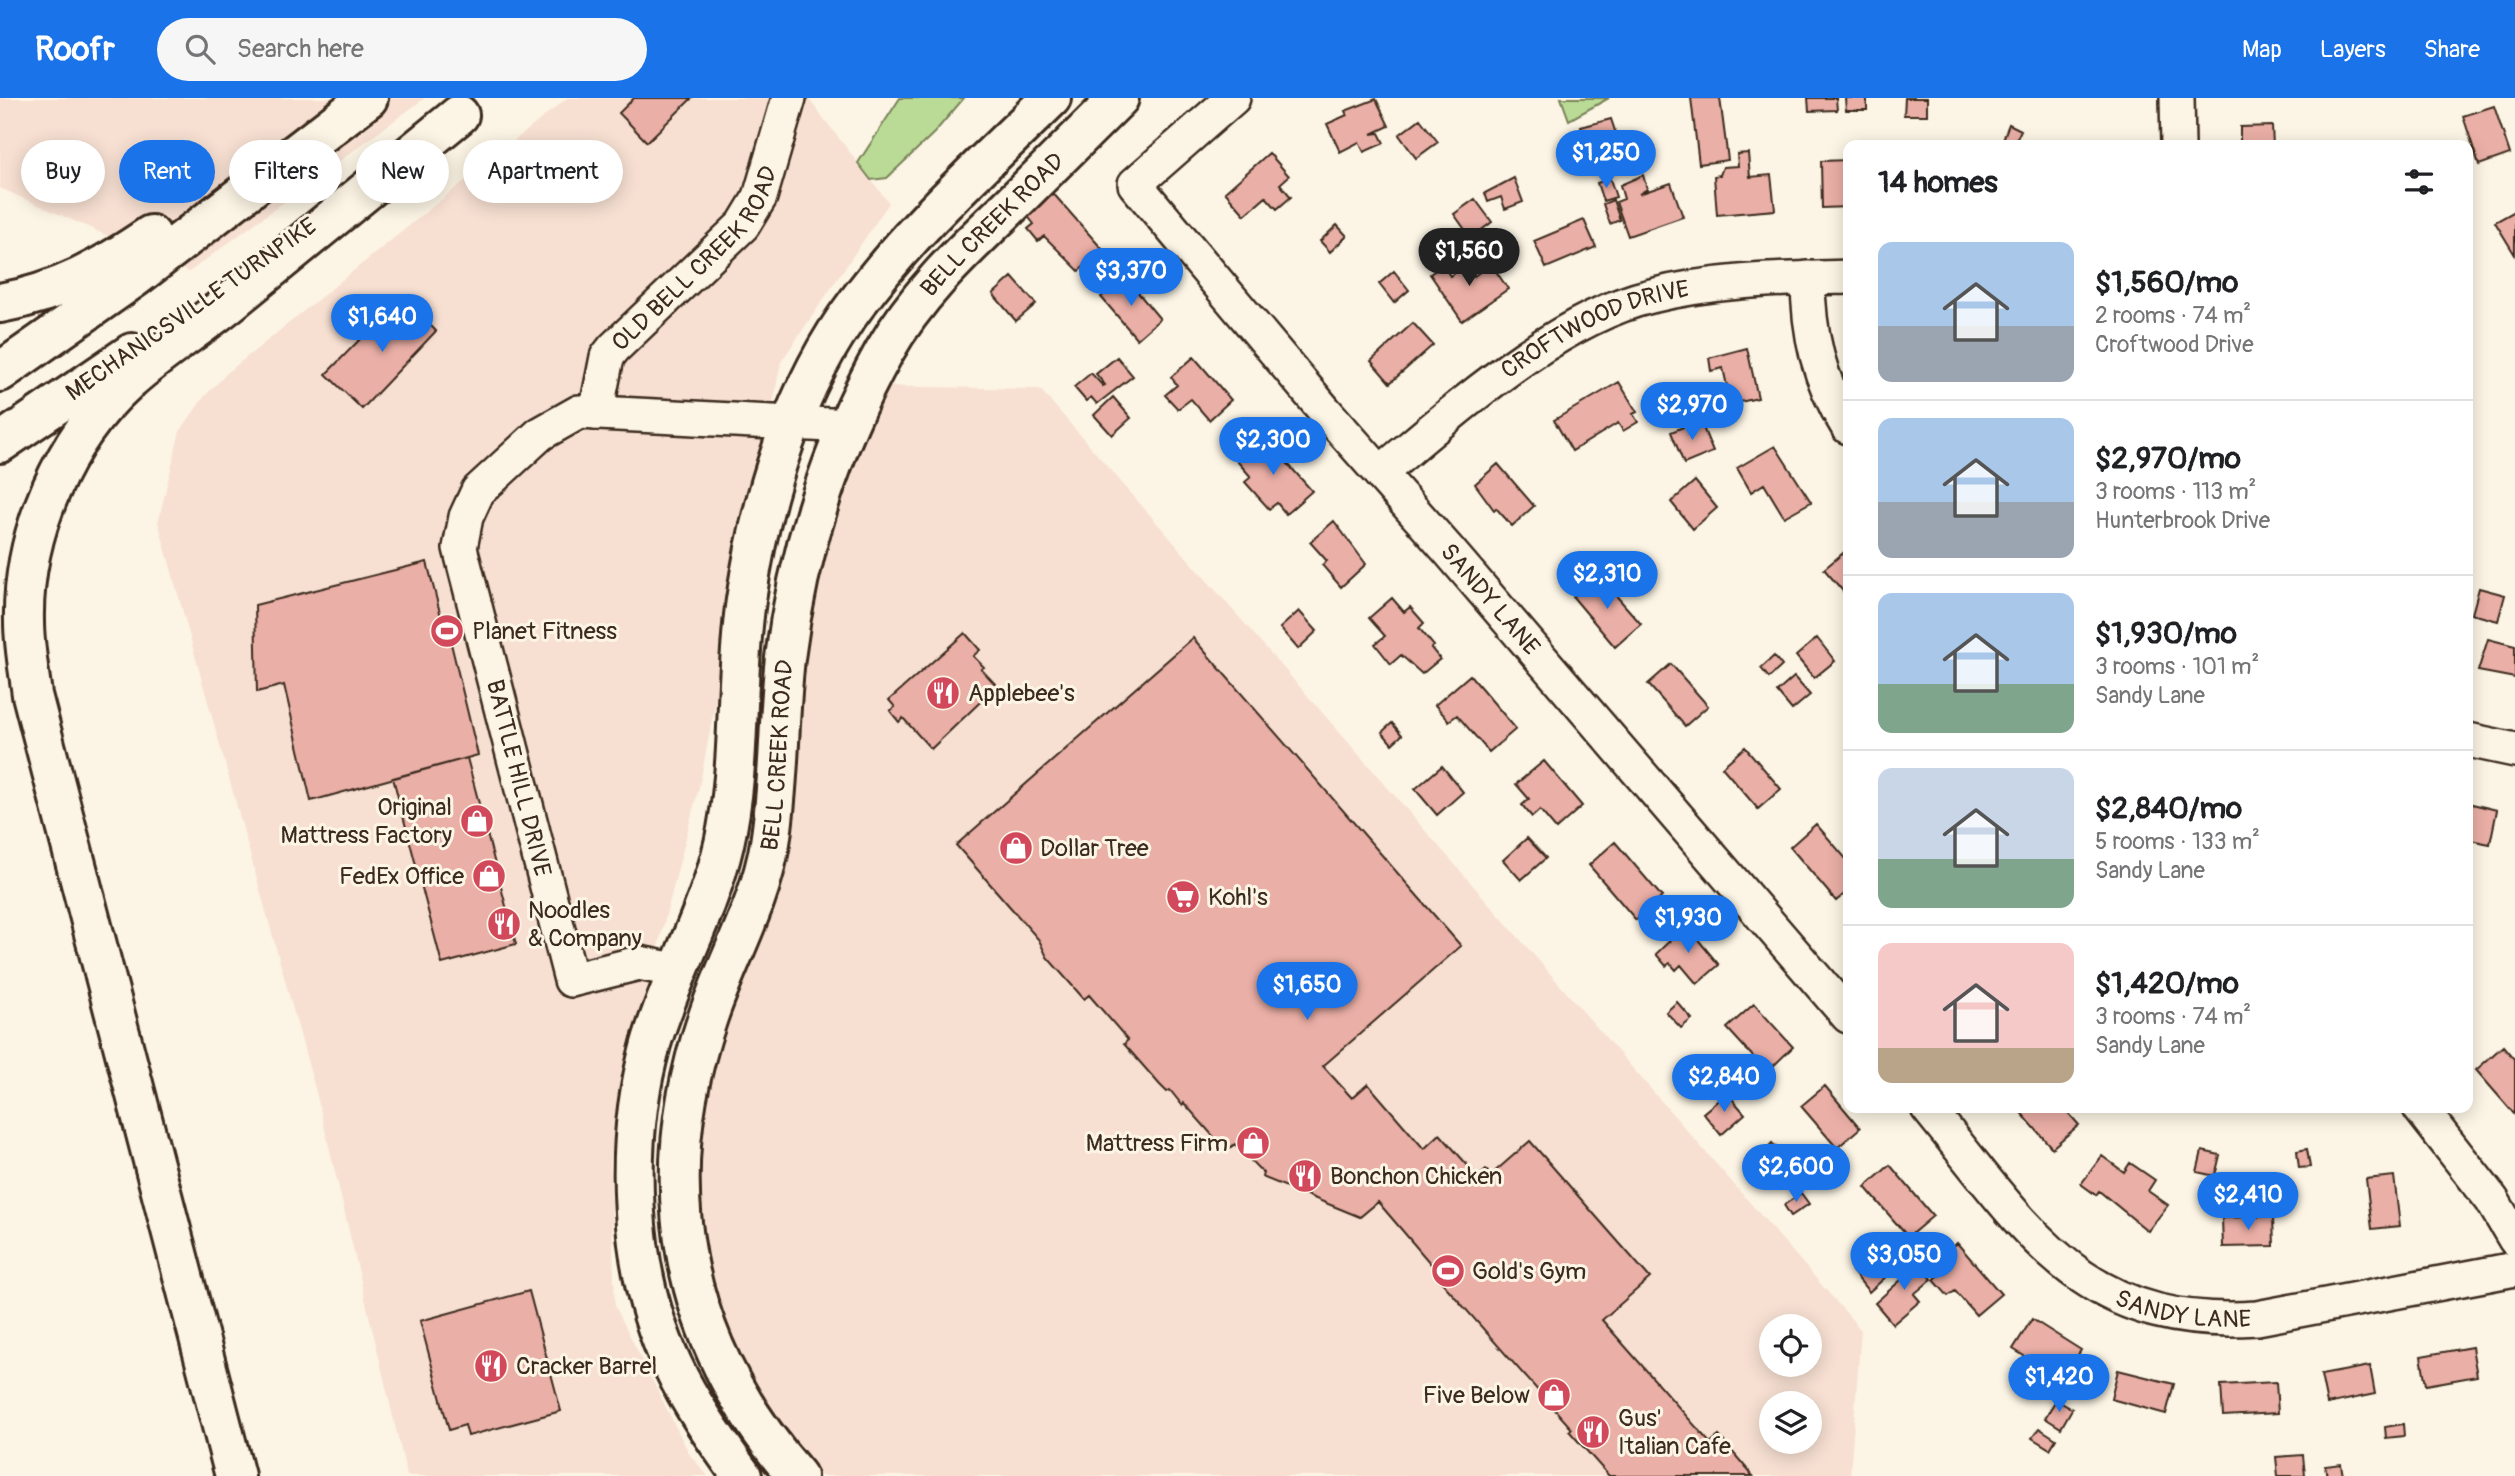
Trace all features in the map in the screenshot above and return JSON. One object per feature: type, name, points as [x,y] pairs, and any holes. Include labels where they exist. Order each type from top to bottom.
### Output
[{"type":"main road","points":[[0,303],[29,298],[68,285],[114,260],[348,98]]},
{"type":"main road","points":[[0,372],[134,278],[368,98]]},
{"type":"main road","name":"BELL CREEK ROAD","points":[[742,1476],[715,1438],[673,1366],[644,1272],[635,1207],[633,1153],[639,1098],[651,1045],[709,898],[725,837],[740,654],[752,558],[772,481],[793,424],[832,340],[856,304],[925,222],[1051,98]]},
{"type":"main road","name":"BELL CREEK ROAD","points":[[797,1476],[750,1414],[724,1368],[703,1320],[682,1240],[679,1152],[684,1102],[695,1057],[710,1012],[746,926],[767,857],[777,794],[785,658],[809,537],[849,426],[882,355],[922,296],[1119,98]]},
{"type":"main road","points":[[235,1476],[32,695],[24,621],[31,547],[44,506],[76,443],[102,408],[128,381],[223,308],[470,107]]},
{"type":"main road","name":"MECHANICSVILLE TURNPIKE","points":[[0,443],[186,315],[470,107]]},
{"type":"street","name":"OLD BELL CREEK ROAD","points":[[596,413],[607,357],[720,250],[749,216],[760,197],[773,159],[789,98]]},
{"type":"street","name":"SANDY LANE","points":[[1233,98],[1135,184],[1843,1010]]},
{"type":"street","points":[[2177,98],[2178,140]]},
{"type":"street","name":"CROFTWOOD DRIVE","points":[[1380,473],[1511,369],[1580,325],[1610,310],[1650,296],[1699,287],[1843,277]]},
{"type":"street","points":[[1808,278],[1812,338],[1821,374],[1843,417]]},
{"type":"street","name":"BATTLE HILL DRIVE","points":[[679,971],[639,963],[571,980],[460,548],[466,517],[478,491],[540,434],[579,412],[849,426]]},
{"type":"street","points":[[2473,741],[2515,750]]},
{"type":"street","name":"SANDY LANE","points":[[1932,1113],[2027,1228],[2054,1255],[2084,1280],[2145,1309],[2181,1317],[2219,1321],[2257,1318],[2515,1269]]},
{"type":"street","points":[[2424,1113],[2493,1200],[2515,1239]]},
{"type":"shaded area","points":[[0,98],[425,98],[368,140],[356,140],[356,149],[342,159],[342,140],[229,140],[229,203],[283,203],[189,272],[34,203],[105,203],[105,140],[21,140],[21,197],[0,188]]},
{"type":"shaded area","points":[[567,98],[808,98],[889,203],[781,362],[700,783],[639,1021],[610,1162],[615,1306],[690,1455],[708,1476],[407,1476],[317,1096],[158,522],[180,431],[204,397],[227,373],[437,203],[449,203],[449,193],[463,182],[463,203],[623,203],[623,140],[515,140]]},
{"type":"shaded area","points":[[867,386],[1040,389],[1861,1330],[1850,1476],[797,1476],[750,1414],[678,1201],[741,939],[781,712]]},
{"type":"green space","points":[[900,98],[964,98],[934,133],[887,178],[871,180],[858,163]]},
{"type":"green space","points":[[1561,98],[1609,98],[1569,120]]},
{"type":"building","points":[[634,98],[692,98],[647,142],[619,113]]},
{"type":"building","points":[[1691,98],[1720,98],[1728,160],[1699,164]]},
{"type":"building","points":[[1808,98],[1836,98],[1837,110],[1809,111]]},
{"type":"building","points":[[1845,98],[1867,98],[1867,110],[1846,110]]},
{"type":"building","points":[[1905,98],[1927,98],[1927,115],[1904,115]]},
{"type":"building","points":[[1376,99],[1389,126],[1372,134],[1379,133],[1384,143],[1364,152],[1359,142],[1340,152],[1327,124],[1347,115],[1345,111]]},
{"type":"building","points":[[2494,106],[2510,154],[2479,165],[2463,116]]},
{"type":"building","points":[[1420,119],[1438,142],[1416,158],[1399,135]]},
{"type":"building","points":[[1611,119],[1619,143],[1590,156],[1581,127]]},
{"type":"building","points":[[2009,124],[2021,130],[2016,140],[2003,140]]},
{"type":"building","points":[[2272,126],[2273,140],[2240,140],[2240,127]]},
{"type":"building","points":[[1269,153],[1289,176],[1280,184],[1291,197],[1277,209],[1266,197],[1245,215],[1225,192]]},
{"type":"building","points":[[1748,153],[1750,177],[1771,175],[1775,210],[1717,215],[1714,176],[1720,175],[1723,167],[1738,166],[1737,154]]},
{"type":"building","points":[[1843,160],[1843,207],[1822,208],[1821,161]]},
{"type":"building","points":[[1643,175],[1647,189],[1639,194],[1671,183],[1683,217],[1628,236],[1616,202],[1624,199],[1620,185]]},
{"type":"building","points":[[1514,178],[1523,202],[1505,209],[1501,197],[1488,202],[1485,193]]},
{"type":"building","points":[[1610,179],[1616,197],[1603,201],[1597,183]]},
{"type":"building","points":[[1051,191],[1103,250],[1079,271],[1044,236],[1038,241],[1028,229],[1034,224],[1026,214]]},
{"type":"building","points":[[1475,199],[1492,222],[1471,238],[1454,214]]},
{"type":"building","points":[[1613,200],[1620,220],[1610,224],[1603,204]]},
{"type":"building","points":[[2515,211],[2515,255],[2495,222]]},
{"type":"building","points":[[1584,220],[1596,247],[1546,268],[1534,241]]},
{"type":"building","points":[[1337,225],[1347,236],[1330,252],[1320,241]]},
{"type":"building","points":[[1466,264],[1474,276],[1491,264],[1508,289],[1462,321],[1430,274],[1443,265],[1450,276]]},
{"type":"building","points":[[1394,271],[1409,290],[1394,303],[1379,284]]},
{"type":"building","points":[[1012,277],[1036,304],[1016,321],[993,294]]},
{"type":"building","points":[[1125,277],[1160,319],[1137,339],[1101,297]]},
{"type":"building","points":[[405,301],[415,311],[420,306],[430,317],[426,321],[436,331],[362,409],[326,374],[370,329],[373,333]]},
{"type":"building","points":[[1413,323],[1433,345],[1390,383],[1371,361]]},
{"type":"building","points":[[1747,348],[1758,398],[1731,404],[1723,368],[1711,371],[1709,358]]},
{"type":"building","points":[[1117,357],[1133,376],[1097,404],[1091,397],[1086,401],[1074,387],[1091,373],[1105,385],[1096,374]]},
{"type":"building","points":[[1194,357],[1231,400],[1209,420],[1191,399],[1178,409],[1165,395],[1177,385],[1171,377]]},
{"type":"building","points":[[1619,382],[1637,412],[1633,414],[1638,422],[1623,431],[1618,423],[1572,451],[1554,420]]},
{"type":"building","points":[[1113,397],[1131,418],[1112,435],[1094,415]]},
{"type":"building","points":[[1700,420],[1713,452],[1684,464],[1671,432]]},
{"type":"building","points":[[1264,437],[1312,491],[1286,514],[1277,503],[1269,509],[1245,482],[1251,477],[1237,461]]},
{"type":"building","points":[[1775,446],[1811,502],[1784,517],[1764,484],[1751,492],[1737,468]]},
{"type":"building","points":[[1498,464],[1534,506],[1512,526],[1496,508],[1494,510],[1475,484]]},
{"type":"building","points":[[1695,481],[1717,508],[1693,529],[1671,502]]},
{"type":"building","points":[[1334,521],[1366,564],[1341,587],[1322,565],[1327,561],[1310,542]]},
{"type":"building","points":[[1843,553],[1843,591],[1824,569]]},
{"type":"building","points":[[427,562],[445,632],[448,631],[478,755],[311,801],[284,685],[257,692],[255,605]]},
{"type":"building","points":[[1598,575],[1641,624],[1615,647],[1573,597]]},
{"type":"building","points":[[2479,588],[2505,595],[2498,621],[2473,614]]},
{"type":"building","points":[[1392,598],[1404,612],[1410,607],[1424,623],[1419,628],[1434,646],[1431,648],[1440,659],[1422,674],[1401,655],[1391,664],[1375,644],[1385,636],[1369,618]]},
{"type":"building","points":[[1299,611],[1317,631],[1298,649],[1280,628]]},
{"type":"building","name":"Applebee's","points":[[965,633],[980,650],[973,656],[997,686],[931,749],[903,718],[899,722],[890,711],[895,707],[889,700]]},
{"type":"building","points":[[1193,638],[1461,946],[1323,1066],[1352,1098],[1368,1084],[1424,1149],[1440,1134],[1478,1177],[1486,1170],[1491,1175],[1530,1141],[1650,1278],[1602,1320],[1710,1443],[1719,1436],[1753,1476],[1609,1476],[1569,1431],[1572,1429],[1439,1279],[1442,1277],[1378,1202],[1360,1217],[1262,1177],[1263,1173],[1235,1144],[1226,1151],[1184,1103],[1182,1105],[1170,1090],[1167,1092],[1160,1085],[1124,1044],[1128,1040],[1089,995],[1084,999],[1047,957],[1039,940],[956,845]]},
{"type":"building","points":[[1817,638],[1835,661],[1814,678],[1796,656]]},
{"type":"building","points":[[2488,639],[2515,646],[2515,678],[2478,671]]},
{"type":"building","points":[[1774,656],[1782,666],[1769,678],[1761,668]]},
{"type":"building","points":[[1671,664],[1708,706],[1685,726],[1648,684]]},
{"type":"building","points":[[1470,675],[1516,729],[1489,752],[1457,715],[1449,721],[1435,705]]},
{"type":"building","points":[[1794,677],[1810,695],[1792,710],[1777,692]]},
{"type":"building","points":[[1392,723],[1402,735],[1392,744],[1382,732]]},
{"type":"building","points":[[1745,747],[1781,789],[1758,809],[1722,767]]},
{"type":"building","points":[[467,758],[516,944],[442,964],[393,778]]},
{"type":"building","points":[[1544,761],[1582,806],[1556,829],[1540,810],[1532,817],[1522,805],[1529,799],[1516,784]]},
{"type":"building","points":[[1442,766],[1463,792],[1437,815],[1415,789]]},
{"type":"building","points":[[2473,804],[2497,810],[2490,844],[2473,841]]},
{"type":"building","points":[[1816,824],[1843,855],[1843,895],[1836,901],[1790,847]]},
{"type":"building","points":[[1527,838],[1546,858],[1521,880],[1503,860]]},
{"type":"building","points":[[1615,842],[1662,897],[1636,920],[1589,865]]},
{"type":"building","points":[[1686,925],[1719,965],[1697,984],[1681,965],[1676,970],[1670,963],[1666,966],[1656,954]]},
{"type":"building","points":[[1677,1002],[1692,1019],[1681,1028],[1666,1012]]},
{"type":"building","points":[[1754,1004],[1793,1047],[1767,1072],[1727,1028]]},
{"type":"building","points":[[2503,1046],[2515,1060],[2515,1115],[2476,1070]]},
{"type":"building","points":[[1825,1086],[1843,1108],[1843,1113],[1848,1113],[1860,1128],[1837,1148],[1801,1106]]},
{"type":"building","points":[[1727,1093],[1745,1114],[1721,1135],[1703,1113]]},
{"type":"building","points":[[2021,1113],[2068,1113],[2079,1125],[2052,1148]]},
{"type":"building","points":[[1772,1143],[1788,1158],[1779,1167],[1763,1153]]},
{"type":"building","points":[[2307,1149],[2310,1167],[2299,1168],[2297,1151]]},
{"type":"building","points":[[2202,1151],[2220,1155],[2215,1176],[2197,1172]]},
{"type":"building","points":[[2102,1156],[2124,1172],[2130,1163],[2155,1180],[2148,1191],[2168,1205],[2148,1231],[2099,1191],[2096,1195],[2081,1184]]},
{"type":"building","points":[[1890,1165],[1933,1216],[1908,1237],[1865,1187]]},
{"type":"building","points":[[2394,1176],[2400,1226],[2372,1229],[2366,1179]]},
{"type":"building","points":[[1801,1193],[1809,1204],[1791,1216],[1784,1205]]},
{"type":"building","points":[[2273,1216],[2274,1246],[2223,1247],[2222,1218]]},
{"type":"building","points":[[1957,1243],[2001,1294],[1976,1315],[1955,1291],[1948,1296],[1934,1280],[1940,1274],[1932,1265]]},
{"type":"building","points":[[1881,1247],[1897,1267],[1869,1292],[1852,1271]]},
{"type":"building","points":[[1915,1259],[1932,1279],[1914,1294],[1920,1301],[1893,1324],[1875,1303],[1902,1279],[1897,1275]]},
{"type":"building","name":"Cracker Barrel","points":[[529,1291],[561,1411],[468,1436],[465,1425],[449,1430],[420,1321]]},
{"type":"building","points":[[2032,1319],[2081,1350],[2062,1380],[2013,1349]]},
{"type":"building","points":[[2472,1347],[2477,1376],[2426,1385],[2421,1356]]},
{"type":"building","points":[[2370,1366],[2375,1394],[2327,1404],[2321,1375]]},
{"type":"building","points":[[2118,1370],[2174,1384],[2166,1414],[2111,1399]]},
{"type":"building","points":[[2276,1382],[2278,1413],[2223,1416],[2221,1385]]},
{"type":"building","points":[[2056,1400],[2072,1409],[2061,1428],[2045,1418]]},
{"type":"building","points":[[2403,1424],[2404,1436],[2386,1438],[2385,1427]]},
{"type":"building","points":[[2039,1428],[2056,1439],[2050,1449],[2032,1438]]},
{"type":"building","points":[[2303,1455],[2305,1476],[2278,1476],[2276,1457]]},
{"type":"building","points":[[2341,1464],[2343,1476],[2327,1476],[2325,1466]]},
{"type":"place","name":"Planet Fitness","points":[[447,631]]},
{"type":"place","name":"Applebee's","points":[[943,693]]},
{"type":"place","name":"Original Mattress Factory","points":[[477,821]]},
{"type":"place","name":"Dollar Tree","points":[[1016,848]]},
{"type":"place","name":"FedEx Office","points":[[489,876]]},
{"type":"place","name":"Kohl's","points":[[1183,897]]},
{"type":"place","name":"Noodles & Company","points":[[504,924]]},
{"type":"place","name":"Mattress Firm","points":[[1253,1143]]},
{"type":"place","name":"Bonchon Chicken","points":[[1305,1176]]},
{"type":"place","name":"Gold's Gym","points":[[1448,1271]]},
{"type":"place","name":"Cracker Barrel","points":[[491,1366]]},
{"type":"place","name":"Five Below","points":[[1554,1395]]},
{"type":"place","name":"Gus' Italian Cafe","points":[[1593,1432]]}]
